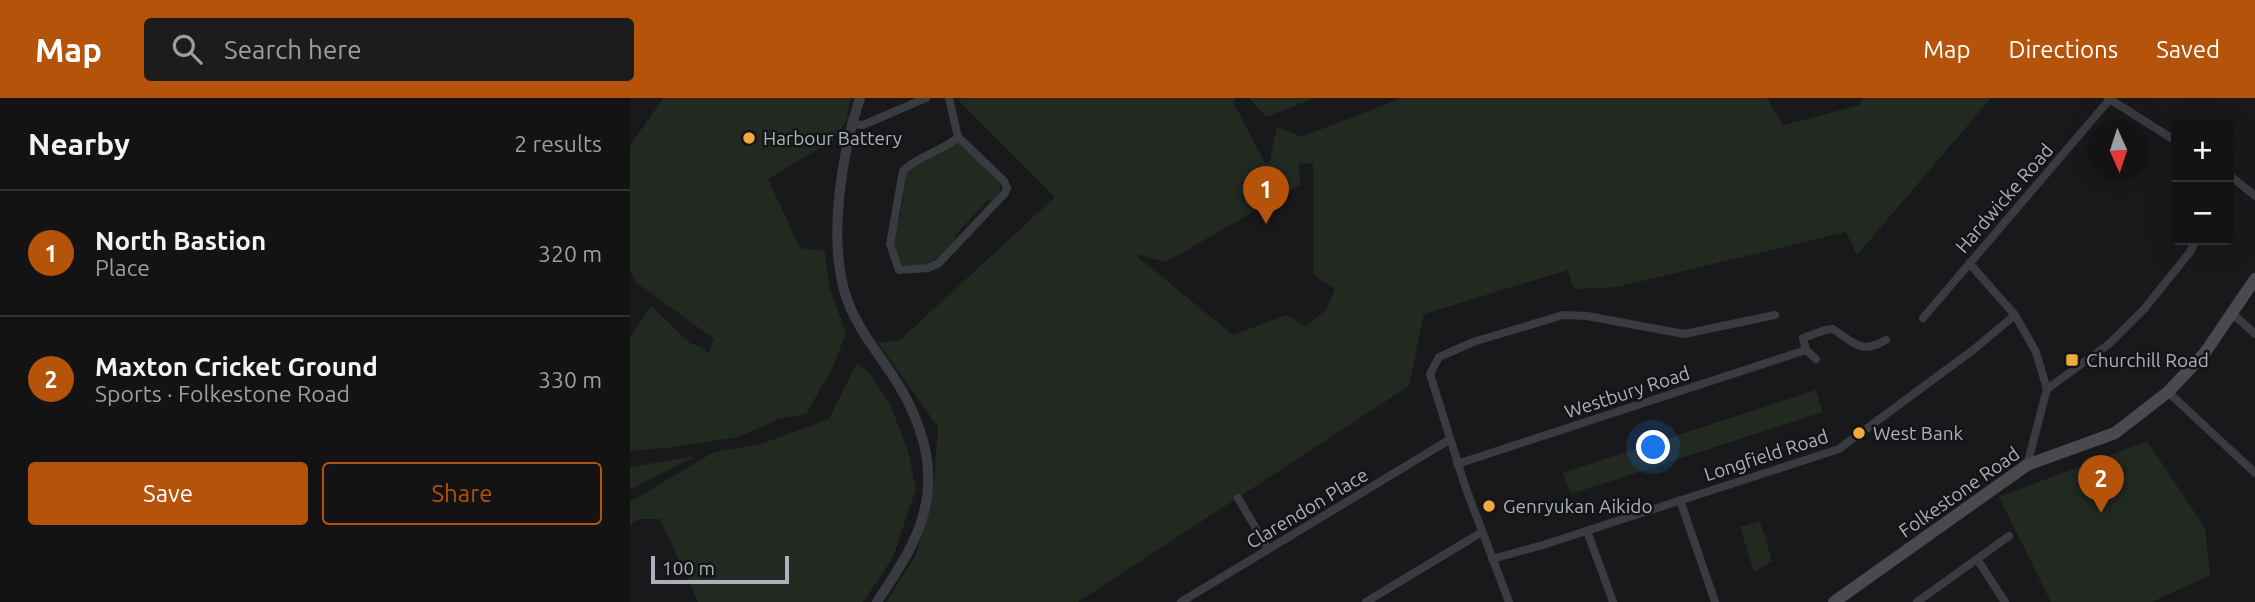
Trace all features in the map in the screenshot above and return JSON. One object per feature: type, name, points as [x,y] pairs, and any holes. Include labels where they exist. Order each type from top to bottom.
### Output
[{"type":"main road","name":"Folkestone Road","points":[[1834,602],[2027,465],[2115,433],[2168,392],[2204,354],[2255,279]]},
{"type":"street","points":[[860,98],[851,124],[839,195],[838,253],[844,292],[863,334],[894,378],[918,420],[926,450],[924,512],[902,563],[877,602]]},
{"type":"street","points":[[851,124],[863,125],[926,98]]},
{"type":"street","points":[[949,98],[958,137],[1007,188],[939,263],[928,268],[899,270],[890,244],[903,171],[911,162],[950,145],[958,137]]},
{"type":"street","points":[[2109,99],[2171,138]]},
{"type":"street","name":"Hardwicke Road","points":[[1923,318],[2109,99]]},
{"type":"street","points":[[2234,180],[2255,197]]},
{"type":"street","points":[[2046,389],[2109,344],[2136,317],[2194,245]]},
{"type":"street","points":[[1969,263],[2015,315],[2036,352],[2046,389],[2027,465]]},
{"type":"street","points":[[2233,314],[2255,334]]},
{"type":"street","points":[[1509,602],[1457,464],[1430,374],[1439,357],[1473,342],[1563,315],[1587,316],[1684,334],[1775,316]]},
{"type":"street","name":"Longfield Road","points":[[1492,559],[1839,449],[1973,350],[2015,315]]},
{"type":"street","points":[[1816,359],[1806,350],[1803,338],[1825,330],[1833,329],[1848,341],[1864,348],[1886,340]]},
{"type":"street","name":"Westbury Road","points":[[1457,464],[1806,350]]},
{"type":"street","points":[[2168,392],[2255,473]]},
{"type":"street","name":"Clarendon Place","points":[[1181,602],[1449,440]]},
{"type":"street","points":[[1238,498],[1268,549]]},
{"type":"street","points":[[1679,500],[1715,602]]},
{"type":"street","points":[[1587,531],[1613,602]]},
{"type":"street","points":[[1366,602],[1482,532]]},
{"type":"street","points":[[1917,602],[2009,536]]},
{"type":"street","points":[[1977,559],[2005,602]]},
{"type":"shaded area","points":[[663,98],[851,98],[846,122],[833,140],[768,179],[800,248],[825,251],[829,287],[846,333],[833,367],[806,414],[778,419],[739,437],[630,451],[630,337],[651,306],[691,344],[700,346],[708,354],[714,339],[637,283],[630,272],[630,146]]},
{"type":"shaded area","points":[[1236,98],[1233,102],[1265,163],[1270,161],[1277,126],[1301,137],[1402,98],[1767,98],[1783,125],[1860,105],[1863,98],[1991,98],[1857,255],[1846,232],[1617,287],[1574,289],[1568,270],[1424,314],[1409,386],[1078,602],[886,602],[916,555],[934,483],[938,427],[878,343],[900,340],[1055,197],[958,100]],"holes":[[[1313,163],[1313,274],[1335,289],[1326,310],[1305,326],[1286,315],[1233,335],[1134,254],[1166,262],[1300,185],[1299,164]]]},
{"type":"shaded area","points":[[1249,98],[1316,98],[1266,117]]},
{"type":"shaded area","points":[[956,140],[999,181],[1000,192],[993,201],[988,200],[956,234],[954,242],[938,258],[922,265],[902,265],[894,244],[894,227],[899,223],[906,181],[903,175],[945,150]]},
{"type":"shaded area","points":[[857,363],[870,374],[890,404],[908,451],[916,489],[893,557],[863,602],[698,602],[660,519],[638,519],[630,525],[630,502],[714,452],[761,444],[829,419]]},
{"type":"shaded area","points":[[1816,390],[1823,412],[1571,494],[1562,473]]},
{"type":"shaded area","points":[[2147,441],[2205,528],[2210,575],[2152,602],[2051,602],[1999,497]]},
{"type":"shaded area","points":[[696,456],[630,490],[630,467]]},
{"type":"shaded area","points":[[1760,521],[1772,561],[1754,572],[1740,527]]},
{"type":"place","name":"Harbour Battery","points":[[749,138]]},
{"type":"place","name":"North Bastion","points":[[1266,224]]},
{"type":"place","name":"Churchill Road","points":[[2072,360]]},
{"type":"place","name":"West Bank","points":[[1859,433]]},
{"type":"place","name":"Genryukan Aikido","points":[[1489,506]]},
{"type":"place","name":"Maxton Cricket Ground","points":[[2101,513]]}]
